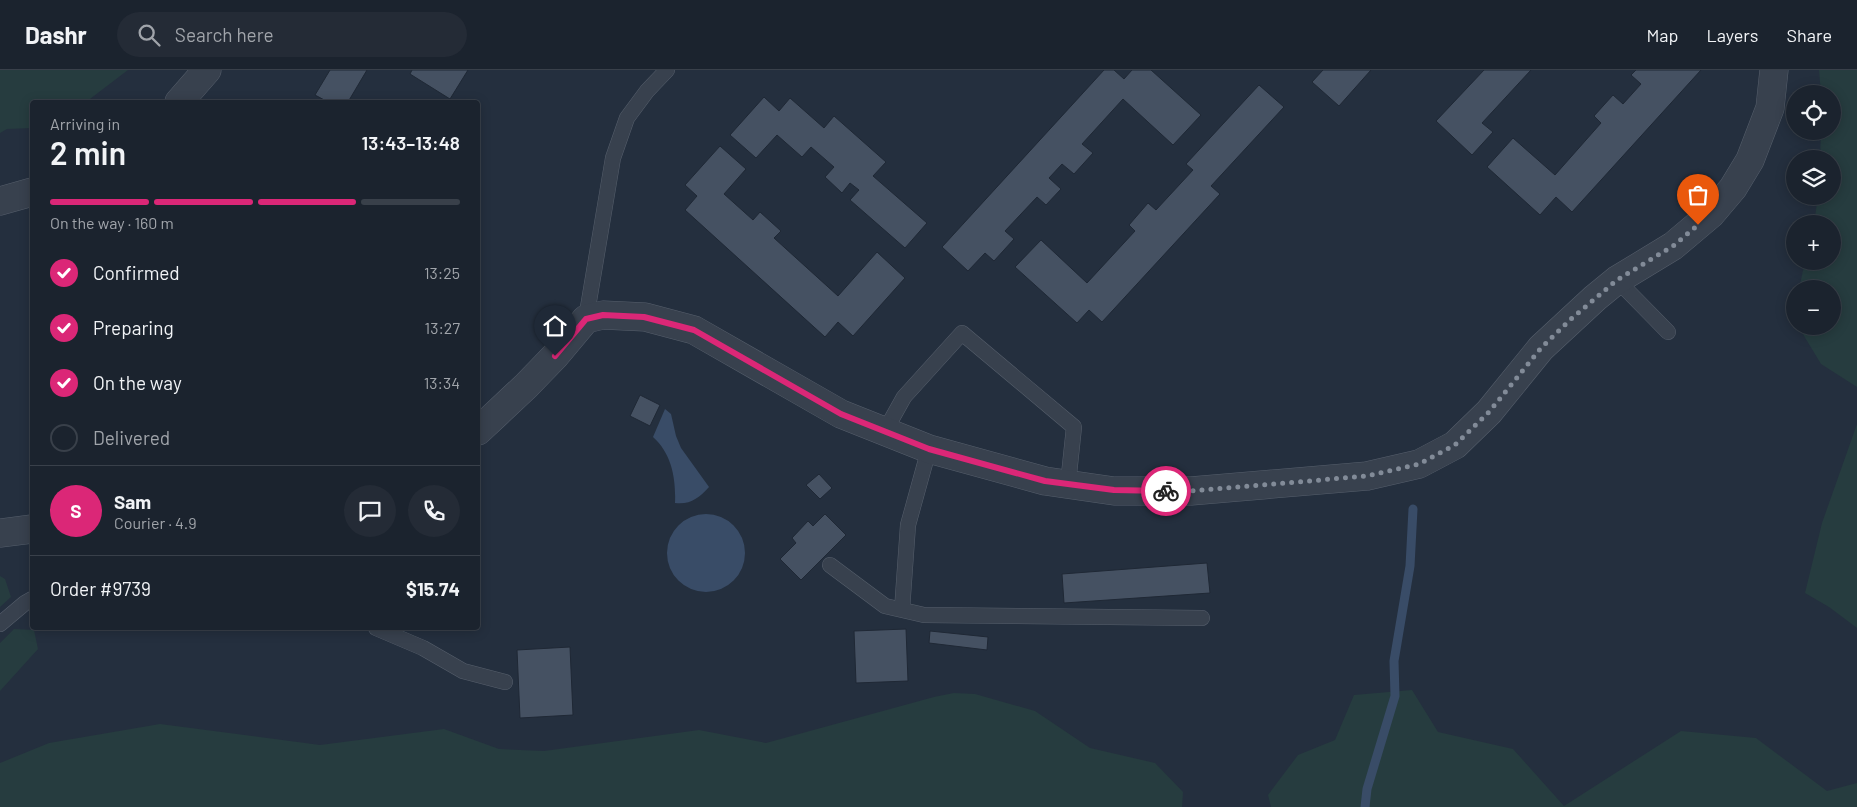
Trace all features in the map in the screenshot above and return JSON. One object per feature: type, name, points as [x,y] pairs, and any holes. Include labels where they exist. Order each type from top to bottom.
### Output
[{"type":"street","points":[[181,100],[208,70]]},
{"type":"street","points":[[480,429],[555,356],[586,319],[603,315],[644,317],[694,330],[841,414],[929,449],[1045,481],[1114,490],[1191,491],[1367,476],[1419,464],[1455,445],[1489,412],[1541,348],[1617,280],[1673,246],[1711,214],[1733,188],[1750,160],[1770,108],[1774,70]]},
{"type":"street","points":[[0,200],[30,192]]},
{"type":"street","points":[[0,533],[30,529]]},
{"type":"lane","points":[[586,319],[613,158],[627,118],[647,91],[667,70]]},
{"type":"lane","points":[[1617,280],[1668,332]]},
{"type":"lane","points":[[885,431],[904,397],[962,333],[1074,427],[1068,484]]},
{"type":"lane","points":[[902,610],[908,525],[929,449]]},
{"type":"lane","points":[[830,565],[885,606],[924,615],[1202,618]]},
{"type":"lane","points":[[0,624],[30,600]]},
{"type":"lane","points":[[381,630],[424,648],[462,671],[505,682]]},
{"type":"green space","points":[[0,70],[128,70],[89,100],[30,100],[30,128],[7,129],[0,133]]},
{"type":"green space","points":[[1819,70],[1857,70],[1857,387],[1821,364],[1803,335],[1841,335],[1841,280],[1801,280],[1803,270],[1841,270],[1841,215],[1815,215],[1817,205],[1841,205],[1841,150],[1820,150],[1821,140],[1841,140],[1841,85],[1820,85]]},
{"type":"green space","points":[[1857,424],[1857,628],[1829,607],[1805,593],[1822,523]]},
{"type":"green space","points":[[0,576],[5,579],[11,597],[0,607]]},
{"type":"green space","points":[[14,629],[34,630],[38,649],[0,691],[0,643]]},
{"type":"green space","points":[[1412,690],[1438,732],[1513,749],[1564,806],[1681,731],[1756,738],[1827,791],[1857,783],[1857,807],[1271,807],[1268,795],[1298,755],[1335,740],[1354,695]]},
{"type":"green space","points":[[954,693],[975,694],[1035,711],[1090,748],[1155,763],[1183,792],[1182,807],[0,807],[0,763],[49,743],[160,724],[320,745],[444,729],[499,749],[544,751],[699,730],[766,743]]},
{"type":"water","points":[[665,409],[671,414],[681,448],[709,487],[690,502],[675,503],[675,485],[669,459],[653,437]]},
{"type":"water","points":[[706,514],[721,517],[734,525],[742,538],[745,553],[742,568],[734,581],[721,589],[706,592],[691,589],[678,581],[670,568],[667,553],[670,538],[678,525],[691,517]]},
{"type":"building","points":[[330,70],[367,70],[349,100],[324,100],[315,95]]},
{"type":"building","points":[[412,70],[468,70],[450,99],[410,74]]},
{"type":"building","points":[[1104,70],[1114,70],[1124,79],[1132,70],[1151,70],[1201,115],[1173,145],[1123,99],[1082,144],[1093,153],[1074,174],[1062,164],[1049,178],[1061,189],[1046,205],[1037,197],[1005,231],[1014,239],[994,261],[985,253],[968,271],[942,247]]},
{"type":"building","points":[[1323,70],[1371,70],[1339,106],[1312,82]]},
{"type":"building","points":[[1484,70],[1531,70],[1482,123],[1493,132],[1472,155],[1436,121]]},
{"type":"building","points":[[1636,70],[1701,70],[1572,212],[1556,197],[1540,215],[1487,167],[1513,138],[1555,175],[1601,123],[1594,116],[1613,95],[1623,104],[1641,84],[1631,75]]},
{"type":"building","points":[[1259,85],[1284,107],[1211,186],[1220,194],[1102,322],[1089,310],[1077,323],[1015,267],[1041,240],[1087,283],[1135,231],[1129,225],[1148,203],[1156,210],[1193,170],[1186,164]]},
{"type":"building","points":[[764,97],[779,111],[790,98],[824,128],[834,116],[886,162],[873,176],[927,223],[905,248],[850,200],[859,190],[850,183],[842,193],[825,177],[834,167],[811,147],[802,157],[777,135],[756,158],[730,135]]},
{"type":"building","points":[[720,146],[746,169],[724,194],[753,220],[760,212],[781,231],[774,238],[838,296],[877,252],[905,278],[853,336],[838,322],[825,337],[685,210],[697,196],[685,185]]},
{"type":"building","points":[[640,395],[660,405],[650,426],[630,416]]},
{"type":"building","points":[[819,474],[832,488],[820,499],[806,485]]},
{"type":"building","points":[[825,514],[846,535],[801,580],[780,559],[796,543],[792,538],[808,521],[813,526]]},
{"type":"building","points":[[1207,563],[1210,593],[1064,603],[1062,574]]},
{"type":"building","points":[[906,629],[908,681],[856,683],[854,631]]},
{"type":"building","points":[[930,631],[988,637],[987,650],[929,643]]},
{"type":"building","points":[[570,647],[573,715],[520,718],[517,650]]},
{"type":"waterway","points":[[1365,807],[1367,789],[1395,696],[1394,661],[1410,566],[1413,509]]},
{"type":"way so far","points":[[1166,491],[1191,491],[1367,476],[1419,464],[1455,445],[1489,412],[1541,348],[1595,298],[1617,280],[1673,246],[1698,225]]},
{"type":"route","points":[[555,356],[586,319],[603,315],[644,317],[694,330],[841,414],[929,449],[1045,481],[1114,490],[1166,491]]}]
